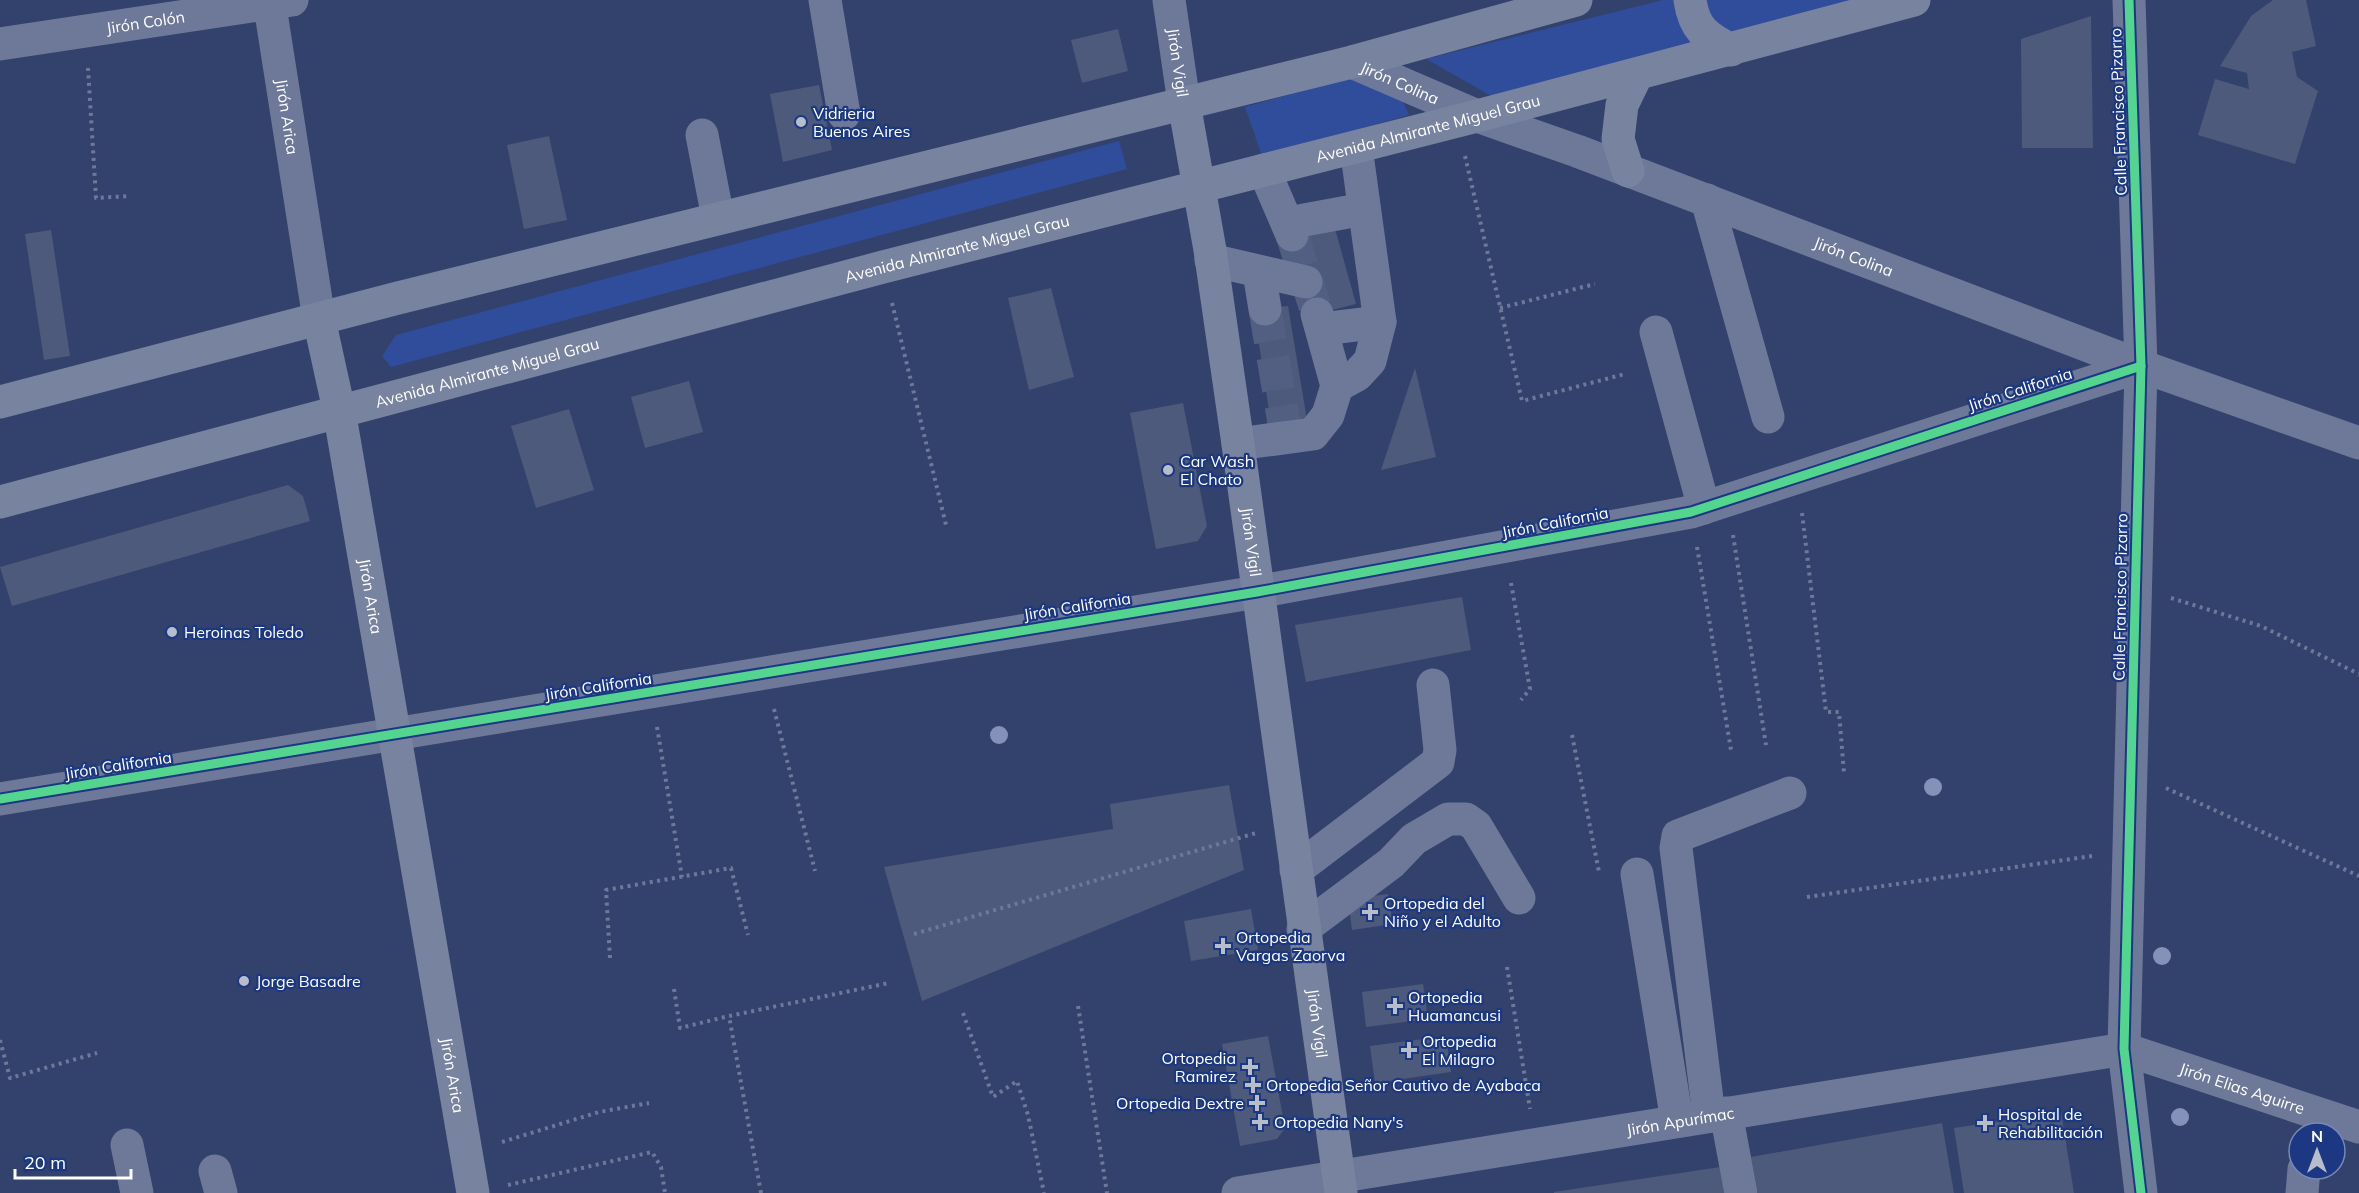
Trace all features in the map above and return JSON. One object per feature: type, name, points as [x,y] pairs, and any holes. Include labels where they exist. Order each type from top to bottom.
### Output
[{"type":"main road","points":[[0,402],[718,218],[1352,62],[1576,0]]},
{"type":"main road","points":[[1690,0],[1692,17],[1707,38],[1731,50]]},
{"type":"main road","name":"Avenida Almirante Miguel Grau","points":[[0,502],[883,267],[1637,75],[1914,0]]},
{"type":"main road","points":[[1628,171],[1618,139],[1622,105],[1637,75]]},
{"type":"main road","name":"Jirón Vigil","points":[[1184,103],[1211,260],[1238,444],[1340,1185]]},
{"type":"main road","name":"Jirón Arica","points":[[319,319],[339,410],[466,1153],[486,1190]]},
{"type":"street","points":[[825,0],[844,114]]},
{"type":"street","name":"Jirón Vigil","points":[[1169,0],[1184,103]]},
{"type":"street","name":"Calle Francisco Pizarro","points":[[2129,0],[2141,366],[2124,1049],[2141,1193]]},
{"type":"street","name":"Jirón Colón","points":[[0,44],[277,1]]},
{"type":"street","name":"Jirón Arica","points":[[277,1],[319,319]]},
{"type":"street","name":"Jirón Colina","points":[[1352,62],[1466,119],[1577,151],[2141,366],[2359,443]]},
{"type":"street","points":[[702,135],[718,218]]},
{"type":"street","points":[[1337,386],[1357,375],[1370,361],[1380,322],[1356,147]]},
{"type":"street","points":[[1264,170],[1290,229],[1365,209]]},
{"type":"street","points":[[1707,200],[1768,417]]},
{"type":"street","points":[[1211,260],[1306,282]]},
{"type":"street","points":[[1259,272],[1265,309]]},
{"type":"street","points":[[1238,444],[1286,433],[1313,434],[1328,415],[1337,386],[1319,322],[1380,322]]},
{"type":"street","points":[[1656,332],[1708,507]]},
{"type":"street","name":"Jirón California","points":[[0,799],[1257,592],[1708,507],[2141,366]]},
{"type":"street","points":[[1296,870],[1438,762],[1440,750],[1433,685]]},
{"type":"street","points":[[1741,1193],[1718,1115],[1676,848],[1678,836],[1790,793]]},
{"type":"street","points":[[1303,929],[1391,863],[1414,839],[1448,819],[1466,819],[1476,826],[1519,898]]},
{"type":"street","points":[[1637,874],[1677,1121]]},
{"type":"street","name":"Jirón Apurímac","points":[[1238,1193],[1340,1185],[1536,1144],[2124,1049]]},
{"type":"street","name":"Jirón Elias Aguirre","points":[[2124,1049],[2311,1121]]},
{"type":"street","points":[[127,1145],[137,1193]]},
{"type":"path","points":[[86,32],[96,198],[130,196]]},
{"type":"path","points":[[1466,119],[1500,308],[1522,401],[1625,374]]},
{"type":"path","points":[[883,267],[947,530]]},
{"type":"path","points":[[1500,308],[1595,284]]},
{"type":"path","points":[[1798,477],[1826,712],[1839,712],[1844,773]]},
{"type":"path","points":[[1708,507],[1766,745]]},
{"type":"path","points":[[1708,507],[1731,750]]},
{"type":"path","points":[[1505,547],[1530,689],[1521,700]]},
{"type":"path","points":[[2135,589],[2219,611],[2261,626],[2359,674]]},
{"type":"path","points":[[764,673],[815,871]]},
{"type":"path","points":[[651,692],[682,877]]},
{"type":"path","points":[[2131,771],[2359,876]]},
{"type":"path","points":[[914,934],[1121,875],[1289,823]]},
{"type":"path","points":[[1807,897],[2129,850]]},
{"type":"path","points":[[610,958],[606,890],[731,868],[748,935]]},
{"type":"path","points":[[1507,967],[1536,1144]]},
{"type":"path","points":[[674,989],[680,1028],[889,983]]},
{"type":"path","points":[[1078,1006],[1107,1193]]},
{"type":"path","points":[[963,1013],[993,1097],[1017,1081],[1028,1115],[1044,1193]]},
{"type":"path","points":[[729,1016],[761,1193]]},
{"type":"path","points":[[0,1040],[10,1077],[98,1053]]},
{"type":"path","points":[[466,1153],[599,1112],[649,1103]]},
{"type":"path","points":[[486,1190],[652,1152],[661,1167],[665,1193]]},
{"type":"shaded area","points":[[1663,0],[1679,0],[1694,52],[1495,98],[1426,59]]},
{"type":"shaded area","points":[[1696,0],[1855,0],[1728,40]]},
{"type":"shaded area","points":[[1354,77],[1399,92],[1409,115],[1262,156],[1245,107]]},
{"type":"shaded area","points":[[1119,141],[1127,169],[391,367],[382,356],[396,335]]},
{"type":"building","points":[[2273,0],[2306,0],[2316,46],[2292,52],[2297,77],[2318,91],[2295,164],[2198,135],[2215,79],[2249,89],[2247,73],[2220,66],[2251,16]]},
{"type":"building","points":[[2091,16],[2093,148],[2022,148],[2021,39]]},
{"type":"building","points":[[1118,29],[1128,71],[1082,83],[1071,40]]},
{"type":"building","name":"Vidrieria Buenos Aires","points":[[819,85],[832,150],[783,162],[770,94]]},
{"type":"building","points":[[549,136],[567,220],[524,229],[507,145]]},
{"type":"building","points":[[1334,225],[1356,304],[1308,316],[1286,237]]},
{"type":"building","points":[[51,230],[70,356],[44,360],[25,234]]},
{"type":"building","points":[[1051,288],[1074,377],[1029,390],[1008,298]]},
{"type":"building","points":[[1288,306],[1308,426],[1272,431],[1254,310]]},
{"type":"building","points":[[1415,368],[1436,457],[1381,470]]},
{"type":"building","points":[[689,381],[703,432],[645,448],[631,397]]},
{"type":"building","name":"Car Wash El Chato","points":[[1183,403],[1207,526],[1198,541],[1156,549],[1130,413]]},
{"type":"building","points":[[569,409],[594,490],[536,508],[511,426]]},
{"type":"building","points":[[288,485],[303,496],[310,521],[12,606],[0,567]]},
{"type":"building","points":[[1462,597],[1471,650],[1306,682],[1295,625]]},
{"type":"building","points":[[1229,785],[1244,870],[922,1001],[884,867],[1113,829],[1110,804]]},
{"type":"building","name":"Ortopedia del Niño y el Adulto","points":[[1388,894],[1393,924],[1352,930],[1348,899]]},
{"type":"building","points":[[1251,909],[1258,950],[1191,961],[1184,921]]},
{"type":"building","name":"Ortopedia Huamancusi","points":[[1423,984],[1428,1019],[1366,1027],[1362,992]]},
{"type":"building","points":[[1268,1036],[1285,1128],[1277,1139],[1240,1146],[1222,1044]]},
{"type":"building","points":[[1446,1036],[1451,1072],[1375,1083],[1370,1046]]},
{"type":"building","points":[[2061,1112],[2074,1193],[1964,1193],[1954,1128]]},
{"type":"building","points":[[1942,1123],[1954,1193],[1758,1193],[1751,1157]]},
{"type":"building","points":[[1727,1166],[1731,1193],[1554,1193],[1554,1192]]},
{"type":"tunnel","points":[[1292,235],[1315,306]]},
{"type":"tunnel","points":[[1265,309],[1285,429]]},
{"type":"cycle path","points":[[2129,0],[2141,366],[2124,1049],[2141,1193]]},
{"type":"cycle path","points":[[0,799],[1257,592],[1691,512],[2141,366]]},
{"type":"place","name":"Vidrieria Buenos Aires","points":[[801,122]]},
{"type":"place","name":"Car Wash El Chato","points":[[1168,470]]},
{"type":"place","name":"Heroinas Toledo","points":[[172,632]]},
{"type":"place","name":"Ortopedia del Niño y el Adulto","points":[[1370,912]]},
{"type":"place","name":"Ortopedia Vargas Zaorva","points":[[1223,946]]},
{"type":"place","name":"Jorge Basadre","points":[[244,981]]},
{"type":"place","name":"Ortopedia Huamancusi","points":[[1395,1006]]},
{"type":"place","name":"Ortopedia El Milagro","points":[[1409,1050]]},
{"type":"place","name":"Ortopedia Ramirez","points":[[1250,1067]]},
{"type":"place","name":"Ortopedia Señor Cautivo de Ayabaca","points":[[1253,1085]]},
{"type":"place","name":"Ortopedia Dextre","points":[[1257,1103]]},
{"type":"place","name":"Ortopedia Nany's","points":[[1260,1122]]},
{"type":"place","name":"Hospital de Rehabilitación","points":[[1985,1123]]}]
